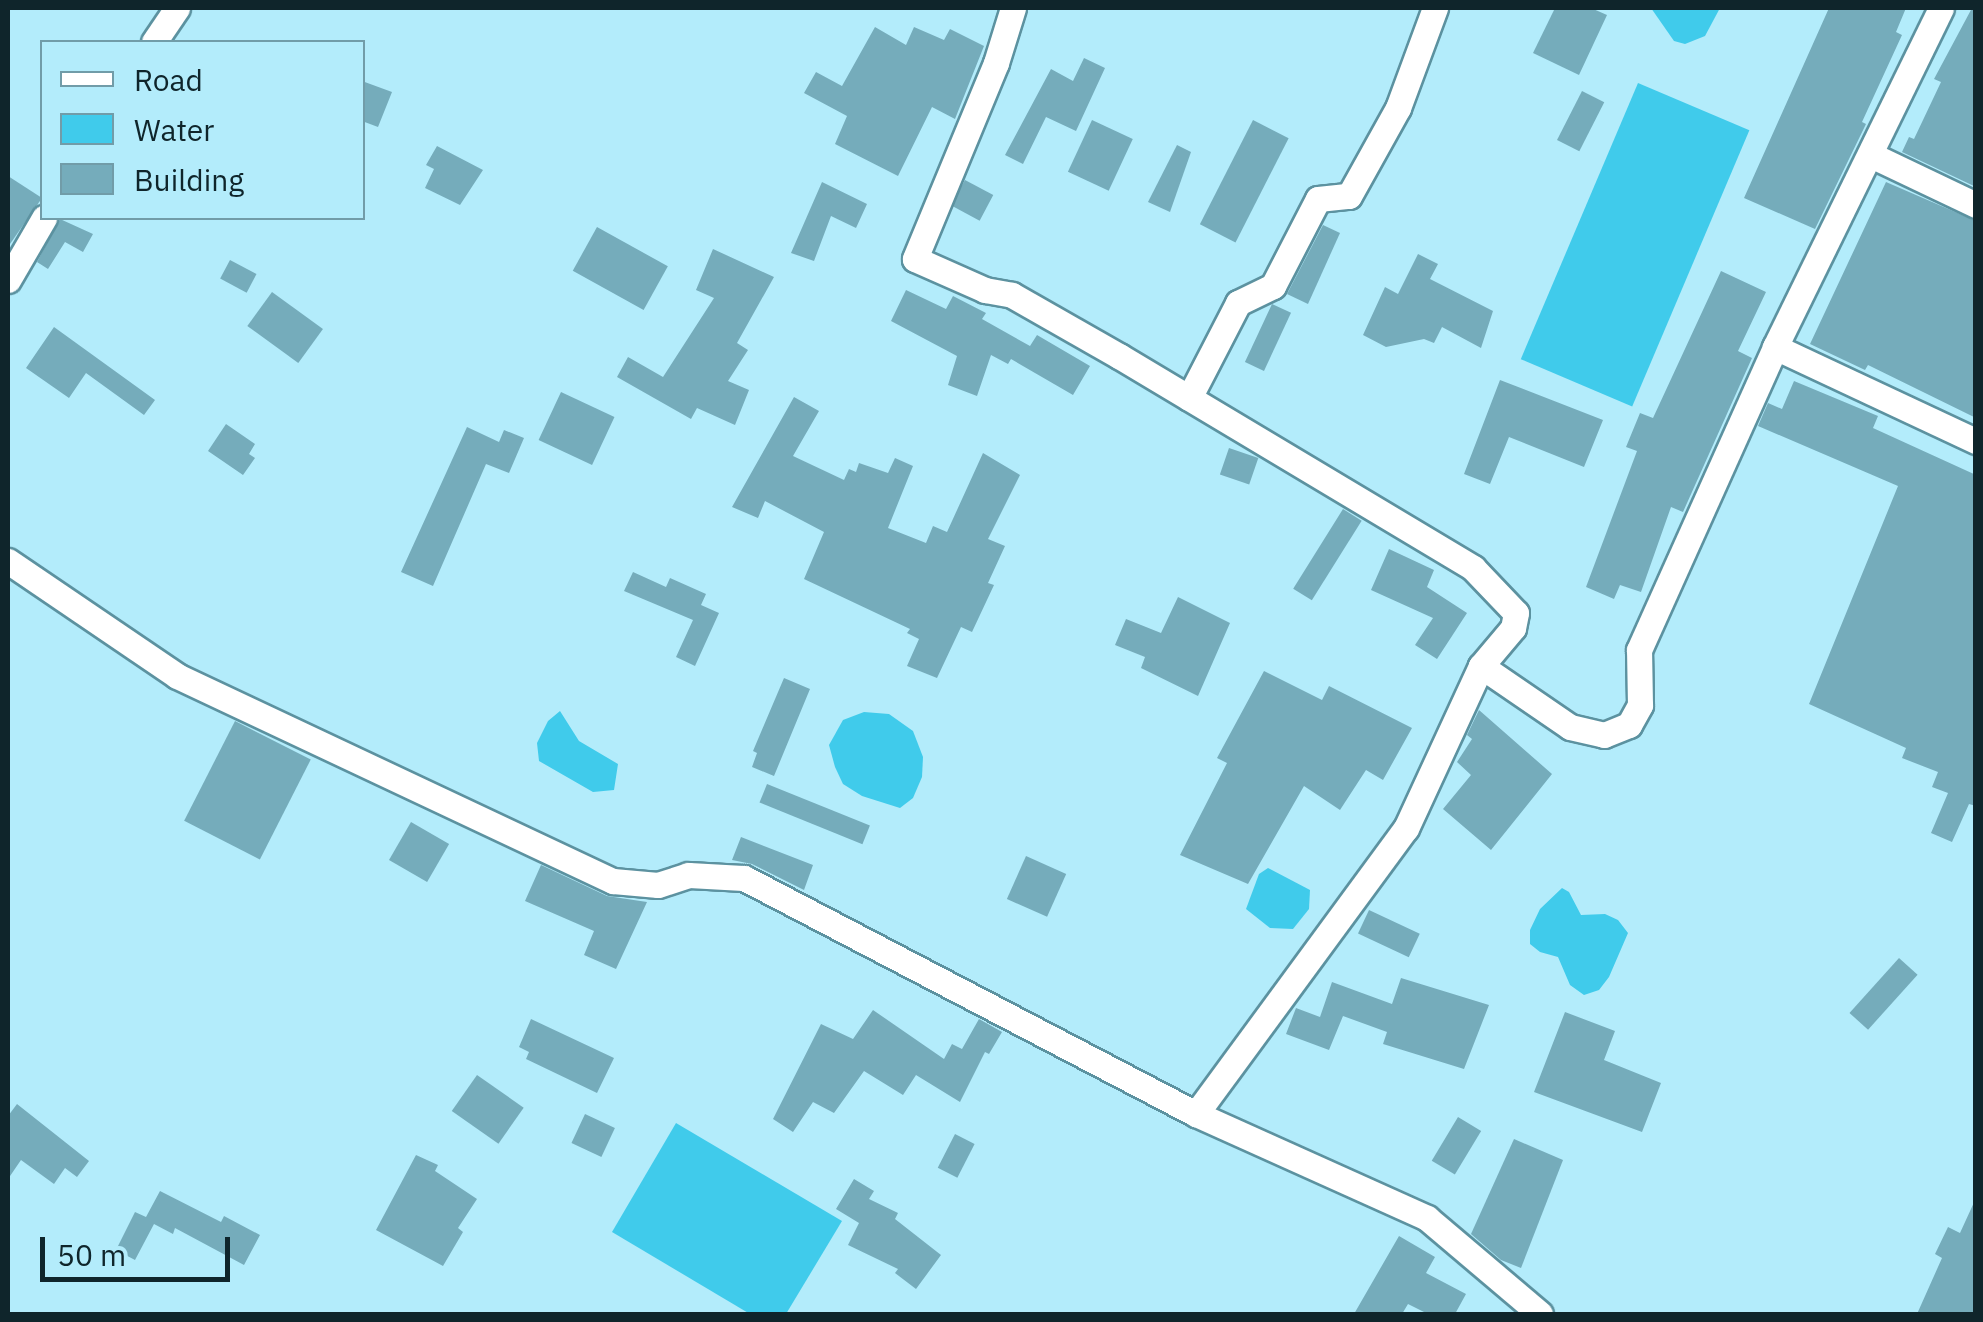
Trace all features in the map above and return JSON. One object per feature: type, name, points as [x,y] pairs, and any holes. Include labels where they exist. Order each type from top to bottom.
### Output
[{"type":"street","points":[[155,40],[177,8]]},
{"type":"street","points":[[1013,8],[996,63],[915,259],[985,290],[1012,296],[1188,398],[1473,568],[1516,612],[1513,628],[1480,666],[1406,828],[1196,1114]]},
{"type":"street","points":[[1188,398],[1238,302],[1273,286],[1318,199],[1349,196],[1398,108],[1435,8]]},
{"type":"street","points":[[1480,666],[1570,726],[1604,735],[1628,724],[1640,705],[1639,650],[1774,348],[1941,8]]},
{"type":"street","points":[[1871,155],[1976,205]]},
{"type":"street","points":[[8,280],[43,220]]},
{"type":"street","points":[[1774,348],[1976,441]]},
{"type":"street","points":[[8,560],[176,676],[613,881],[658,885],[688,875],[744,878],[1196,1114],[1426,1218],[1540,1314]]},
{"type":"water","points":[[1651,8],[1720,8],[1705,36],[1685,44],[1674,41]]},
{"type":"water","points":[[1638,83],[1749,130],[1632,406],[1521,359]]},
{"type":"water","points":[[560,711],[579,741],[618,764],[614,790],[593,792],[539,761],[537,743],[548,721]]},
{"type":"water","points":[[864,712],[889,714],[913,731],[923,757],[922,777],[913,798],[900,808],[862,796],[843,784],[835,767],[829,745],[843,720]]},
{"type":"water","points":[[1268,868],[1310,890],[1309,909],[1293,929],[1270,928],[1246,909],[1259,874]]},
{"type":"water","points":[[1562,888],[1569,892],[1581,915],[1605,914],[1618,920],[1628,933],[1609,977],[1599,990],[1584,995],[1570,985],[1558,957],[1540,952],[1530,944],[1530,930],[1540,909]]},
{"type":"water","points":[[676,1123],[842,1221],[786,1314],[750,1314],[612,1232]]},
{"type":"building","points":[[1555,8],[1591,8],[1607,15],[1579,75],[1533,53]]},
{"type":"building","points":[[1829,8],[1906,8],[1896,32],[1902,35],[1862,122],[1866,124],[1815,229],[1744,198]]},
{"type":"building","points":[[1972,8],[1976,8],[1976,187],[1902,152],[1909,137],[1914,139],[1941,82],[1934,79]]},
{"type":"building","points":[[875,27],[906,45],[914,27],[944,40],[950,29],[984,46],[955,119],[932,107],[898,176],[835,144],[847,116],[804,93],[816,72],[842,86]]},
{"type":"building","points":[[1084,58],[1105,68],[1076,131],[1046,117],[1023,164],[1005,155],[1051,69],[1073,81]]},
{"type":"building","points":[[365,82],[392,92],[378,127],[365,122]]},
{"type":"building","points":[[1582,91],[1604,102],[1579,151],[1557,140]]},
{"type":"building","points":[[1092,120],[1133,139],[1109,191],[1068,172]]},
{"type":"building","points":[[1253,120],[1289,138],[1236,242],[1200,224]]},
{"type":"building","points":[[1177,145],[1191,152],[1170,212],[1148,202]]},
{"type":"building","points":[[437,146],[483,170],[460,205],[425,188],[434,169],[426,165]]},
{"type":"building","points":[[8,176],[40,197],[40,201],[8,242]]},
{"type":"building","points":[[965,180],[993,195],[980,221],[951,206]]},
{"type":"building","points":[[822,182],[867,204],[856,228],[831,216],[814,261],[791,253]]},
{"type":"building","points":[[1886,182],[1976,221],[1976,418],[1868,365],[1865,370],[1810,344]]},
{"type":"building","points":[[59,220],[93,234],[83,252],[65,242],[48,269],[37,262]]},
{"type":"building","points":[[1323,225],[1340,233],[1308,304],[1287,294]]},
{"type":"building","points":[[597,227],[668,266],[644,310],[573,271]]},
{"type":"building","points":[[713,249],[774,277],[737,343],[748,350],[728,381],[749,390],[735,425],[697,408],[691,419],[617,377],[628,357],[663,377],[714,298],[696,290]]},
{"type":"building","points":[[1418,254],[1438,264],[1430,279],[1493,311],[1481,348],[1442,327],[1434,343],[1424,339],[1386,347],[1363,335],[1385,287],[1398,294]]},
{"type":"building","points":[[230,260],[256,274],[247,293],[220,279]]},
{"type":"building","points":[[1721,271],[1766,292],[1738,351],[1752,358],[1683,512],[1671,507],[1641,592],[1620,585],[1614,599],[1586,587],[1637,451],[1626,447],[1640,413],[1653,418]]},
{"type":"building","points":[[906,290],[946,309],[953,296],[986,313],[982,319],[1030,346],[1037,335],[1090,366],[1073,395],[1011,359],[1008,364],[991,355],[977,396],[948,385],[957,356],[891,321]]},
{"type":"building","points":[[272,292],[323,329],[298,363],[247,326]]},
{"type":"building","points":[[1272,304],[1291,313],[1264,371],[1245,362]]},
{"type":"building","points":[[54,327],[155,400],[144,415],[86,373],[69,398],[26,368]]},
{"type":"building","points":[[1500,380],[1603,420],[1584,467],[1509,437],[1490,484],[1464,474]]},
{"type":"building","points":[[1794,381],[1878,416],[1873,428],[1976,475],[1976,806],[1969,804],[1952,842],[1931,833],[1948,793],[1932,787],[1938,772],[1902,758],[1906,748],[1809,704],[1898,486],[1758,426],[1768,403],[1782,409]]},
{"type":"building","points":[[561,392],[614,417],[592,465],[539,440]]},
{"type":"building","points":[[794,397],[819,411],[793,456],[844,480],[849,469],[856,472],[859,463],[888,473],[895,458],[913,466],[888,528],[926,543],[933,526],[947,532],[983,453],[1020,475],[988,539],[1005,546],[988,583],[994,585],[972,632],[961,627],[937,678],[907,666],[919,639],[907,633],[910,629],[804,579],[824,532],[765,501],[758,518],[732,507]]},
{"type":"building","points":[[226,424],[255,444],[249,454],[255,458],[243,475],[208,451]]},
{"type":"building","points":[[467,427],[499,442],[504,430],[524,438],[509,473],[486,464],[433,586],[401,572]]},
{"type":"building","points":[[1229,448],[1258,458],[1249,485],[1220,474]]},
{"type":"building","points":[[1343,509],[1362,521],[1312,600],[1293,589]]},
{"type":"building","points":[[1389,549],[1434,570],[1427,587],[1467,613],[1437,659],[1415,645],[1433,618],[1371,590]]},
{"type":"building","points":[[633,572],[666,587],[670,578],[706,594],[701,605],[719,613],[695,666],[676,657],[693,620],[624,591]]},
{"type":"building","points":[[1178,597],[1230,623],[1198,696],[1141,668],[1145,657],[1115,645],[1126,619],[1161,633]]},
{"type":"building","points":[[1264,671],[1322,700],[1329,686],[1412,728],[1383,780],[1366,770],[1340,810],[1304,786],[1248,884],[1180,855],[1227,763],[1217,758]]},
{"type":"building","points":[[784,678],[810,689],[774,776],[752,767],[757,753],[753,751]]},
{"type":"building","points":[[1479,710],[1552,774],[1491,850],[1443,809],[1471,775],[1457,762],[1472,739],[1467,735]]},
{"type":"building","points":[[235,721],[311,760],[260,859],[184,821]]},
{"type":"building","points":[[767,784],[870,826],[862,844],[760,803]]},
{"type":"building","points":[[411,822],[449,844],[427,882],[389,860]]},
{"type":"building","points":[[741,837],[813,865],[804,890],[752,864],[732,860]]},
{"type":"building","points":[[1026,856],[1066,874],[1047,917],[1007,899]]},
{"type":"building","points":[[541,865],[607,896],[647,902],[616,969],[584,955],[594,931],[525,901]]},
{"type":"building","points":[[1369,910],[1420,934],[1409,957],[1358,934]]},
{"type":"building","points":[[1899,958],[1918,975],[1868,1030],[1849,1013]]},
{"type":"building","points":[[1401,978],[1489,1005],[1464,1069],[1383,1044],[1387,1032],[1343,1016],[1329,1050],[1286,1034],[1296,1008],[1320,1017],[1332,982],[1392,1004]]},
{"type":"building","points":[[873,1010],[944,1059],[952,1044],[962,1049],[979,1019],[1002,1032],[989,1054],[985,1052],[960,1102],[916,1075],[903,1095],[864,1071],[834,1113],[813,1102],[793,1132],[773,1119],[821,1024],[853,1039]]},
{"type":"building","points":[[1565,1012],[1615,1031],[1604,1060],[1661,1083],[1642,1132],[1534,1092]]},
{"type":"building","points":[[531,1019],[614,1058],[597,1093],[526,1059],[529,1052],[519,1047]]},
{"type":"building","points":[[477,1075],[524,1108],[498,1144],[452,1111]]},
{"type":"building","points":[[17,1104],[89,1161],[77,1177],[65,1168],[54,1184],[21,1160],[8,1179],[8,1116]]},
{"type":"building","points":[[585,1114],[615,1128],[601,1157],[571,1143]]},
{"type":"building","points":[[1458,1117],[1481,1131],[1455,1175],[1432,1161]]},
{"type":"building","points":[[955,1134],[975,1144],[957,1178],[938,1168]]},
{"type":"building","points":[[1514,1139],[1563,1160],[1521,1268],[1501,1260],[1471,1234]]},
{"type":"building","points":[[416,1155],[438,1165],[435,1171],[477,1199],[458,1228],[463,1232],[443,1266],[376,1230]]},
{"type":"building","points":[[854,1179],[874,1191],[869,1199],[898,1213],[895,1219],[941,1255],[916,1289],[895,1273],[898,1269],[848,1245],[859,1223],[836,1209]]},
{"type":"building","points":[[160,1191],[221,1222],[224,1216],[260,1235],[244,1265],[175,1228],[173,1234],[154,1224],[135,1260],[116,1250],[135,1212],[146,1217]]},
{"type":"building","points":[[1976,1198],[1976,1314],[1917,1314],[1942,1258],[1935,1254],[1948,1227],[1960,1233]]},
{"type":"building","points":[[1399,1236],[1435,1257],[1426,1273],[1466,1294],[1455,1314],[1428,1314],[1408,1304],[1402,1314],[1354,1314]]}]
